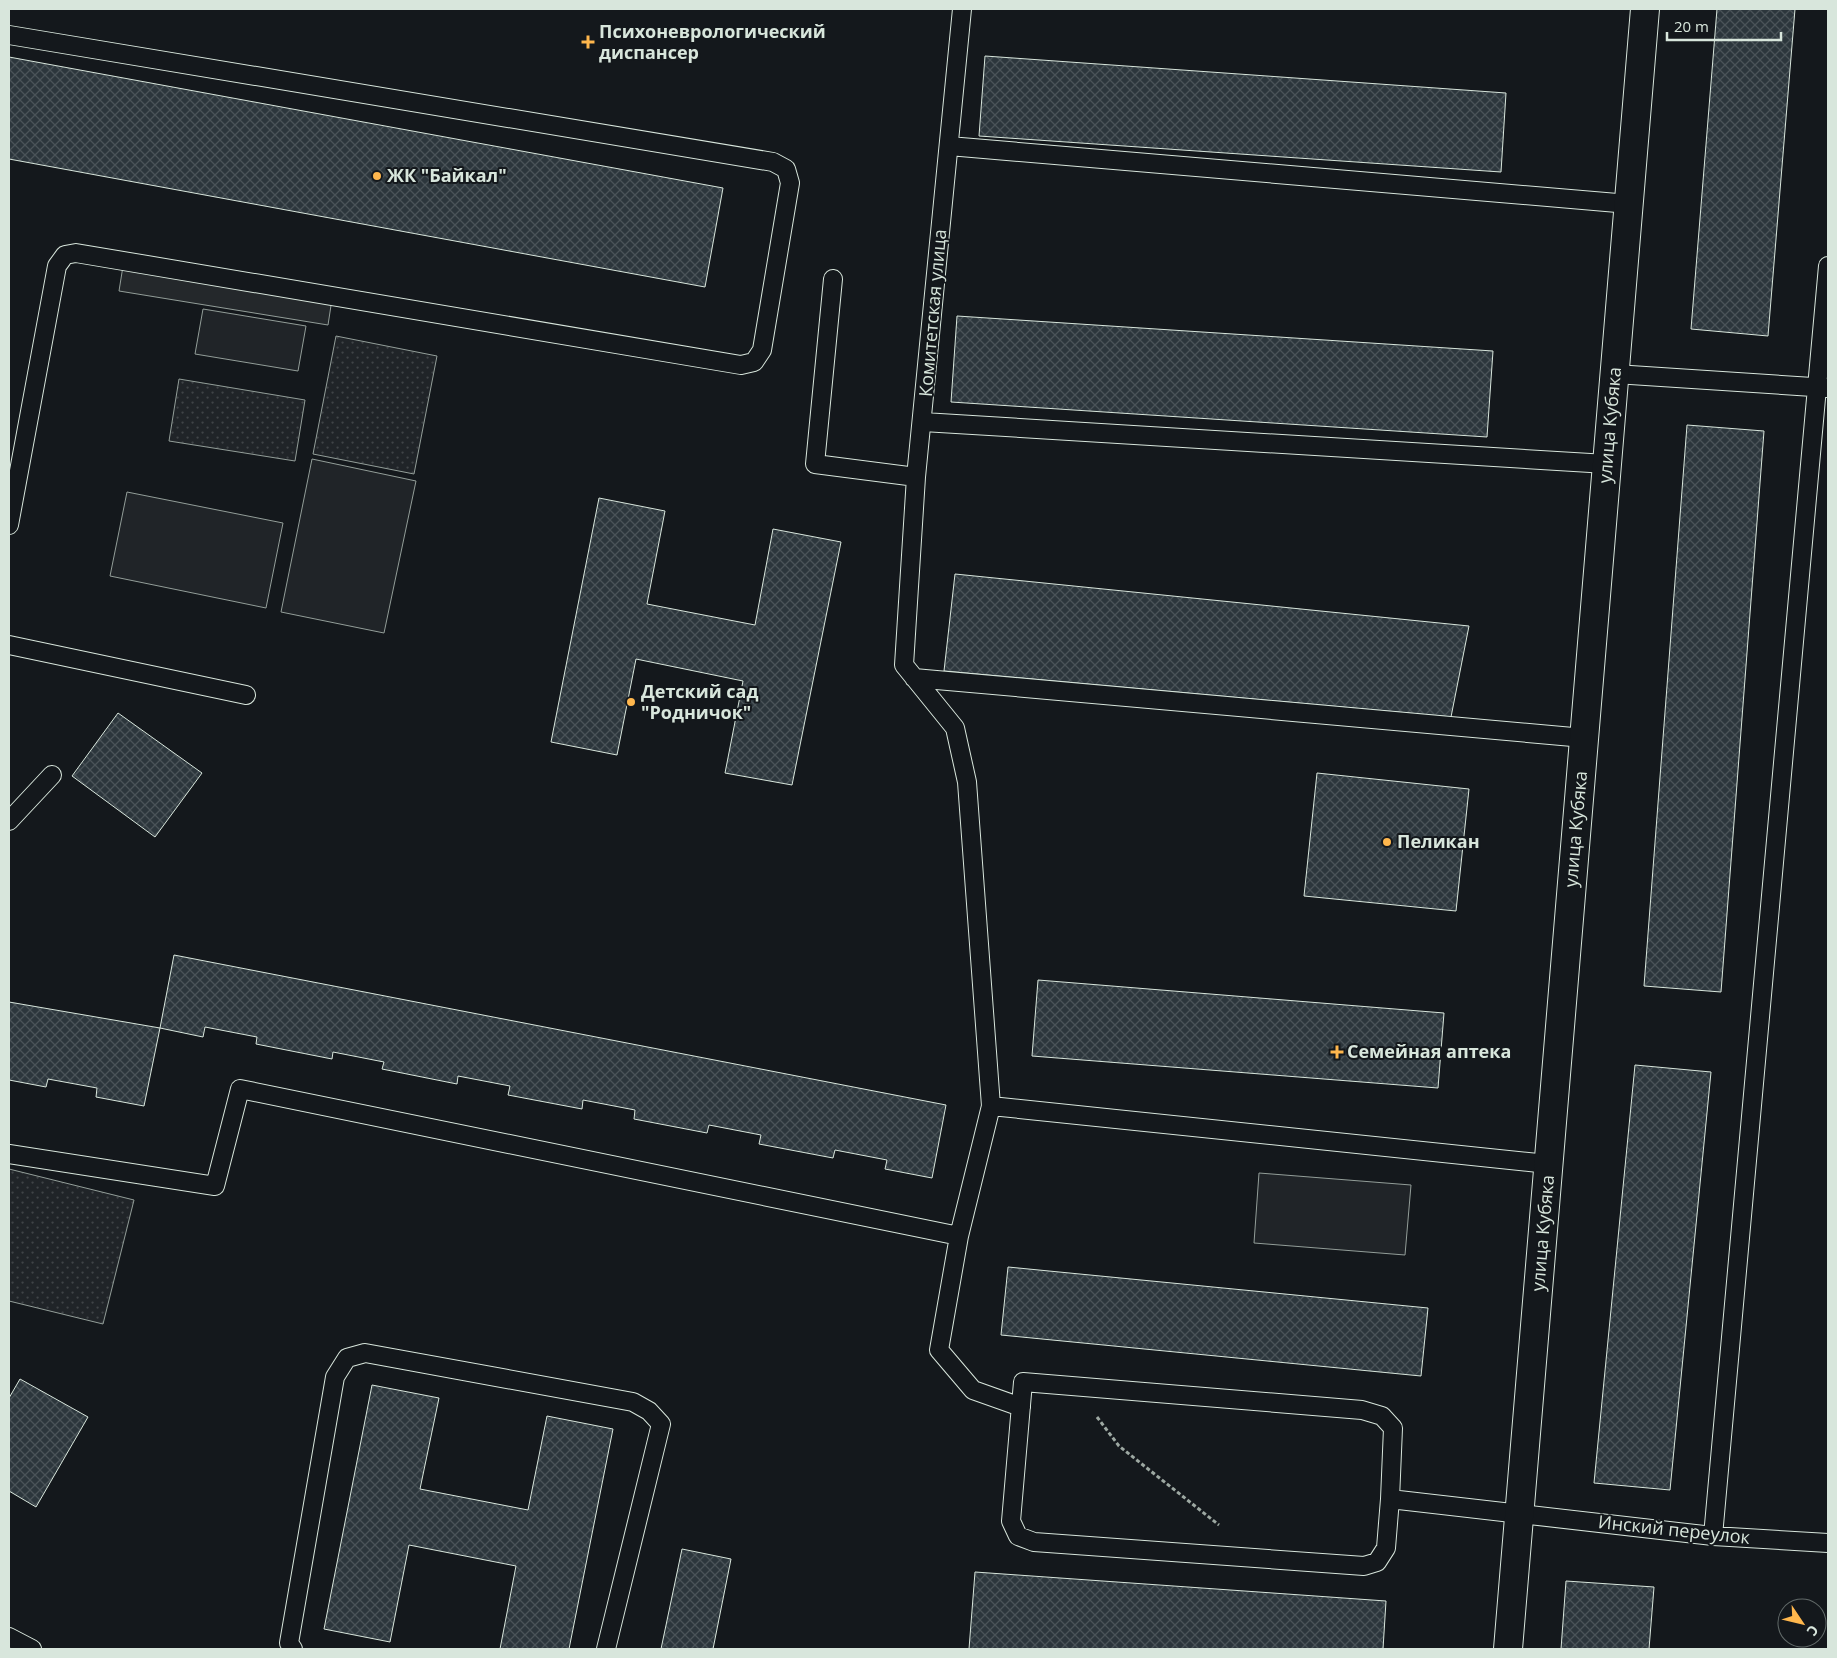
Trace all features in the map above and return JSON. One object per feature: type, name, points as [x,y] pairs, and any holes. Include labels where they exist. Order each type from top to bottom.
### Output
[{"type":"street","name":"улица Кубяка","points":[[1508,1649],[1645,9]]},
{"type":"lane","name":"Комитетская улица","points":[[962,9],[923,422],[916,477],[904,666],[955,728],[967,782],[991,1106],[959,1236],[939,1350],[973,1390],[1021,1407]]},
{"type":"lane","points":[[9,35],[773,162],[786,169],[790,183],[762,350],[754,362],[741,365],[76,253],[64,254],[57,266],[9,525]]},
{"type":"lane","points":[[949,146],[1628,204]]},
{"type":"lane","points":[[1713,1536],[1823,387],[1828,266]]},
{"type":"lane","points":[[832,279],[815,464],[916,477]]},
{"type":"lane","points":[[1615,374],[1823,387]]},
{"type":"lane","points":[[923,422],[1607,464]]},
{"type":"lane","points":[[9,645],[246,695]]},
{"type":"lane","points":[[914,678],[1584,738]]},
{"type":"lane","points":[[9,821],[52,776]]},
{"type":"lane","points":[[9,1154],[216,1186],[240,1089],[959,1236]]},
{"type":"lane","points":[[991,1106],[1548,1164]]},
{"type":"lane","points":[[293,1649],[289,1643],[335,1377],[347,1358],[365,1352],[633,1402],[649,1411],[661,1424],[606,1649]]},
{"type":"lane","points":[[1023,1382],[1077,1388],[1362,1410],[1382,1416],[1393,1428],[1386,1548],[1377,1562],[1364,1566],[1034,1542],[1018,1536],[1011,1521],[1023,1382]]},
{"type":"lane","name":"Инский переулок","points":[[1390,1499],[1713,1536],[1828,1543]]},
{"type":"lane","points":[[9,1638],[32,1649]]},
{"type":"path","points":[[1077,1388],[1119,1446],[1262,1558]]},
{"type":"shaded area","points":[[123,266],[332,299],[328,325],[119,291]]},
{"type":"shaded area","points":[[203,309],[306,326],[298,371],[195,354]]},
{"type":"shaded area","points":[[336,336],[437,356],[414,474],[313,454]]},
{"type":"shaded area","points":[[179,379],[305,400],[295,461],[169,441]]},
{"type":"shaded area","points":[[312,459],[416,481],[384,633],[281,612]]},
{"type":"shaded area","points":[[127,492],[283,523],[266,608],[110,576]]},
{"type":"shaded area","points":[[9,1169],[134,1200],[103,1324],[9,1301]]},
{"type":"shaded area","points":[[1259,1173],[1411,1185],[1405,1255],[1254,1243]]},
{"type":"building","points":[[1717,9],[1795,9],[1768,336],[1691,329]]},
{"type":"building","points":[[985,56],[1506,93],[1501,172],[979,136]]},
{"type":"building","name":"ЖК \"Байкал\"","points":[[9,57],[723,188],[705,287],[9,159]]},
{"type":"building","points":[[957,316],[1493,351],[1487,437],[951,402]]},
{"type":"building","points":[[1687,425],[1764,431],[1721,992],[1644,986]]},
{"type":"building","points":[[599,498],[665,511],[647,604],[755,625],[773,529],[841,542],[792,785],[725,773],[743,681],[636,659],[617,755],[551,742]]},
{"type":"building","points":[[955,574],[1469,626],[1451,717],[944,671]]},
{"type":"building","points":[[118,713],[202,773],[155,837],[72,776]]},
{"type":"building","name":"Пеликан","points":[[1317,773],[1469,789],[1456,911],[1304,896]]},
{"type":"building","points":[[174,955],[946,1105],[932,1178],[885,1169],[887,1160],[835,1150],[833,1158],[759,1144],[761,1135],[709,1125],[707,1133],[634,1119],[635,1110],[583,1100],[582,1109],[508,1095],[510,1086],[458,1076],[457,1084],[382,1069],[384,1062],[333,1052],[332,1059],[256,1044],[257,1037],[205,1027],[203,1037],[160,1028]]},
{"type":"building","points":[[1038,980],[1444,1013],[1438,1088],[1032,1056]]},
{"type":"building","points":[[9,1002],[160,1028],[144,1106],[96,1097],[97,1088],[48,1079],[46,1087],[9,1080]]},
{"type":"building","points":[[1635,1065],[1711,1072],[1670,1490],[1594,1483]]},
{"type":"building","points":[[1008,1267],[1428,1308],[1421,1376],[1001,1335]]},
{"type":"building","points":[[20,1379],[88,1417],[36,1507],[9,1491],[9,1398]]},
{"type":"building","points":[[372,1385],[439,1398],[420,1489],[528,1510],[547,1416],[613,1429],[569,1649],[500,1649],[516,1566],[409,1545],[390,1642],[324,1629]]},
{"type":"building","points":[[682,1549],[731,1559],[713,1649],[661,1649]]},
{"type":"building","points":[[975,1572],[1386,1601],[1383,1649],[969,1649]]},
{"type":"building","points":[[1566,1581],[1654,1587],[1649,1649],[1561,1649]]},
{"type":"place","name":"Психоневрологический диспансер","points":[[588,42]]},
{"type":"place","name":"ЖК \"Байкал\"","points":[[377,176]]},
{"type":"place","name":"Детский сад \"Родничок\"","points":[[631,702]]},
{"type":"place","name":"Пеликан","points":[[1387,842]]},
{"type":"place","name":"Семейная аптека","points":[[1337,1052]]}]
